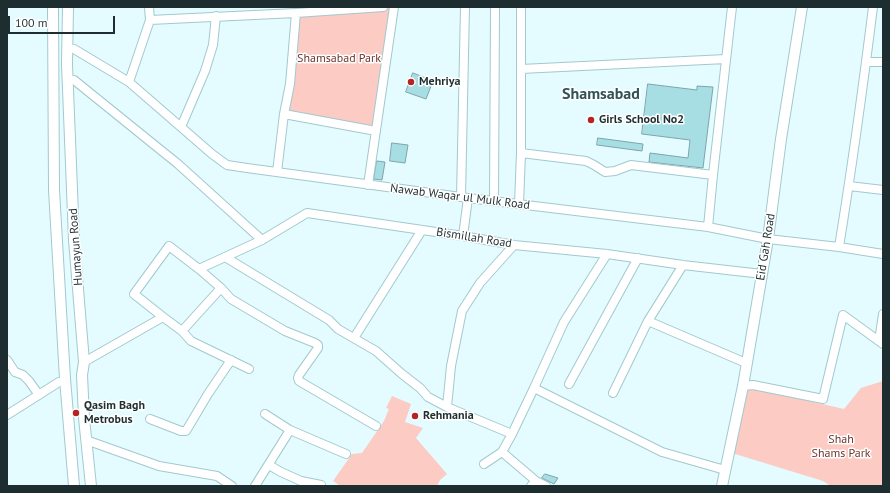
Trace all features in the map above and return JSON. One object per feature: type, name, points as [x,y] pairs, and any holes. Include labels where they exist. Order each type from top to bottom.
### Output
[{"type":"main road","name":"Humayun Road","points":[[53,7],[55,197],[65,379],[74,486]]},
{"type":"main road","name":"Humayun Road","points":[[68,7],[67,64],[74,240],[84,362],[82,375],[86,440],[91,486]]},
{"type":"main road","points":[[69,112],[74,80],[74,7]]},
{"type":"main road","name":"Eid Gah Road","points":[[722,486],[743,386],[768,239],[781,139],[802,7]]},
{"type":"street","points":[[129,82],[150,20],[149,7]]},
{"type":"street","points":[[150,20],[383,7]]},
{"type":"street","points":[[368,185],[394,7]]},
{"type":"street","points":[[463,236],[463,84],[466,7]]},
{"type":"street","points":[[494,201],[495,7]]},
{"type":"street","points":[[519,204],[521,153],[521,7]]},
{"type":"street","points":[[708,227],[732,7]]},
{"type":"street","points":[[838,247],[849,186],[873,7]]},
{"type":"street","points":[[277,172],[284,114],[290,84],[296,13]]},
{"type":"street","points":[[181,127],[205,72],[213,45],[216,16]]},
{"type":"street","name":"Nawab Waqar ul Mulk Road","points":[[74,49],[129,82],[212,154],[227,165],[464,198],[708,227],[768,239],[883,254]]},
{"type":"street","points":[[521,69],[726,59]]},
{"type":"street","points":[[866,62],[883,62]]},
{"type":"street","points":[[74,80],[178,164],[262,240]]},
{"type":"street","points":[[284,114],[376,131]]},
{"type":"street","points":[[521,153],[586,161],[605,172],[615,171],[631,165],[713,174]]},
{"type":"street","points":[[849,186],[883,190]]},
{"type":"street","name":"Bismillah Road","points":[[199,269],[262,240],[307,213],[514,245],[607,254],[762,274]]},
{"type":"street","points":[[354,338],[422,230]]},
{"type":"street","points":[[447,407],[451,366],[462,311],[480,283],[514,245]]},
{"type":"street","points":[[249,369],[191,341],[182,330],[134,294],[169,246],[199,269],[231,299],[285,331],[315,342],[318,345],[318,348],[299,375],[299,381],[376,426]]},
{"type":"street","points":[[484,464],[502,452],[534,388],[564,322],[607,254]]},
{"type":"street","points":[[226,257],[289,297],[329,320],[338,329],[376,351],[420,388],[428,397],[447,407],[512,434]]},
{"type":"street","points":[[569,384],[638,258]]},
{"type":"street","points":[[613,393],[648,321],[683,264]]},
{"type":"street","points":[[182,330],[221,288]]},
{"type":"street","points":[[881,342],[883,314]]},
{"type":"street","points":[[743,386],[753,385],[824,399],[843,315],[881,342]]},
{"type":"street","points":[[84,362],[163,317]]},
{"type":"street","points":[[648,321],[746,363]]},
{"type":"street","points":[[7,360],[15,372],[23,375],[39,395]]},
{"type":"street","points":[[150,420],[181,431],[186,431],[208,394],[232,360]]},
{"type":"street","points":[[7,415],[59,382]]},
{"type":"street","points":[[534,388],[662,452],[725,470]]},
{"type":"street","points":[[265,414],[290,430],[346,454]]},
{"type":"street","points":[[255,486],[290,430]]},
{"type":"street","points":[[86,440],[159,466],[217,476],[232,486]]},
{"type":"street","points":[[502,452],[533,484],[546,486]]},
{"type":"street","points":[[269,465],[301,481],[321,485]]},
{"type":"green space","name":"Shamsabad Park","points":[[392,8],[374,128],[287,112],[297,14]]},
{"type":"green space","name":"Shah Shams Park","points":[[883,381],[883,486],[831,486],[823,481],[732,453],[744,386],[844,409],[861,388]]},
{"type":"green space","points":[[392,396],[411,404],[405,422],[423,428],[416,438],[447,474],[440,480],[437,486],[340,486],[333,481],[352,454],[362,453],[384,421],[389,409],[386,408]]},
{"type":"building","points":[[413,73],[433,81],[426,99],[406,92]]},
{"type":"building","points":[[648,84],[697,90],[697,86],[713,87],[703,168],[649,162],[650,153],[688,158],[690,140],[642,134]]},
{"type":"building","points":[[598,138],[643,144],[642,151],[597,145]]},
{"type":"building","points":[[392,143],[408,145],[405,163],[390,161]]},
{"type":"building","points":[[377,161],[385,162],[382,180],[374,179]]},
{"type":"building","points":[[545,474],[558,478],[554,484],[542,478]]},
{"type":"place","name":"Mehriya","points":[[411,82]]},
{"type":"place","name":"Girls School No2","points":[[591,120]]},
{"type":"place","name":"Qasim Bagh Metrobus","points":[[76,413]]},
{"type":"place","name":"Rehmania","points":[[415,416]]},
{"type":"district","name":"Shamsabad","points":[[601,94]]}]
